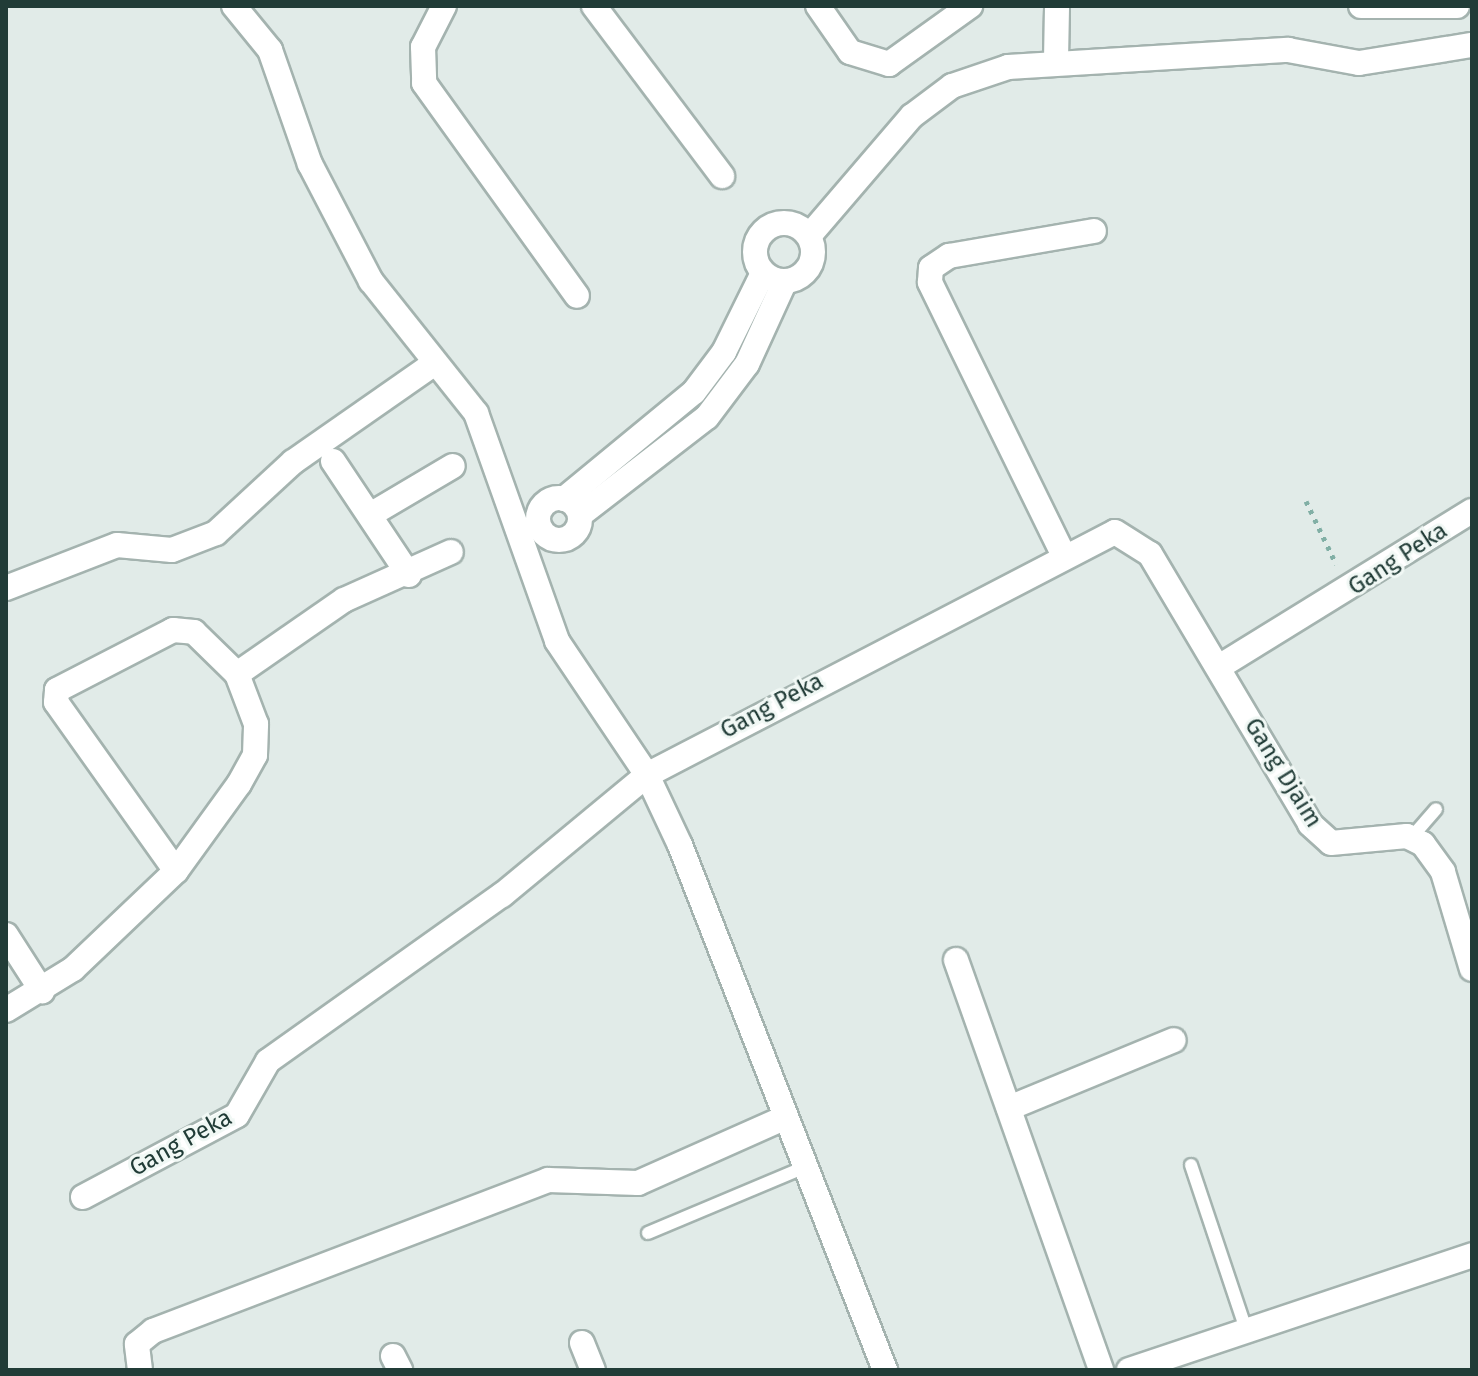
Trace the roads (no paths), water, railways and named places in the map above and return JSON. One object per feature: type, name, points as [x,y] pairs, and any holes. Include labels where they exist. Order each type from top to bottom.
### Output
[{"type":"street","points":[[234,6],[270,50],[310,164],[371,281],[476,413],[528,531],[557,641],[647,775],[807,1166],[885,1370]]},
{"type":"street","points":[[444,6],[423,47],[424,83],[577,296]]},
{"type":"street","points":[[594,6],[722,176]]},
{"type":"street","points":[[818,6],[850,52],[889,64],[970,6]]},
{"type":"street","points":[[1056,60],[1057,6]]},
{"type":"street","points":[[1361,6],[1390,9],[1457,6]]},
{"type":"street","points":[[809,236],[912,116],[952,86],[1056,60],[1288,50],[1359,63],[1472,45]]},
{"type":"street","points":[[528,531],[548,538],[568,539],[572,507],[664,420],[724,352],[774,277],[812,259],[809,236],[789,222],[765,228],[754,250],[774,277]]},
{"type":"street","points":[[1064,556],[930,282],[931,268],[949,256],[1094,231]]},
{"type":"street","points":[[528,531],[543,505],[572,507],[683,438],[747,364],[774,277]]},
{"type":"street","points":[[724,352],[747,364]]},
{"type":"street","points":[[6,588],[117,545],[172,550],[207,538],[293,462],[435,363]]},
{"type":"street","points":[[664,420],[683,438]]},
{"type":"street","points":[[333,461],[409,575]]},
{"type":"street","points":[[370,515],[453,466]]},
{"type":"street","name":"Gang Peka","points":[[83,1197],[233,1118],[268,1061],[502,895],[647,775],[1104,534],[1131,537],[1219,667],[1349,590],[1472,511]]},
{"type":"street","points":[[237,674],[344,600],[409,575],[451,552]]},
{"type":"street","points":[[6,1010],[42,991],[176,871],[255,755],[256,724],[237,674],[194,632],[173,630],[57,690],[56,702],[176,871]]},
{"type":"street","name":"Gang Djaim","points":[[1219,667],[1310,824],[1331,843],[1411,838]]},
{"type":"street","points":[[1411,838],[1443,872],[1472,969]]},
{"type":"street","points":[[6,935],[42,991]]},
{"type":"street","points":[[956,960],[1101,1370]]},
{"type":"street","points":[[1009,1108],[1174,1040]]},
{"type":"street","points":[[140,1370],[137,1344],[153,1331],[548,1180],[638,1183],[786,1117]]},
{"type":"street","points":[[1129,1370],[1472,1255]]},
{"type":"street","points":[[582,1343],[593,1370]]},
{"type":"lane","points":[[1411,838],[1436,809]]},
{"type":"lane","points":[[1191,1165],[1246,1329]]},
{"type":"lane","points":[[648,1233],[807,1166]]}]
